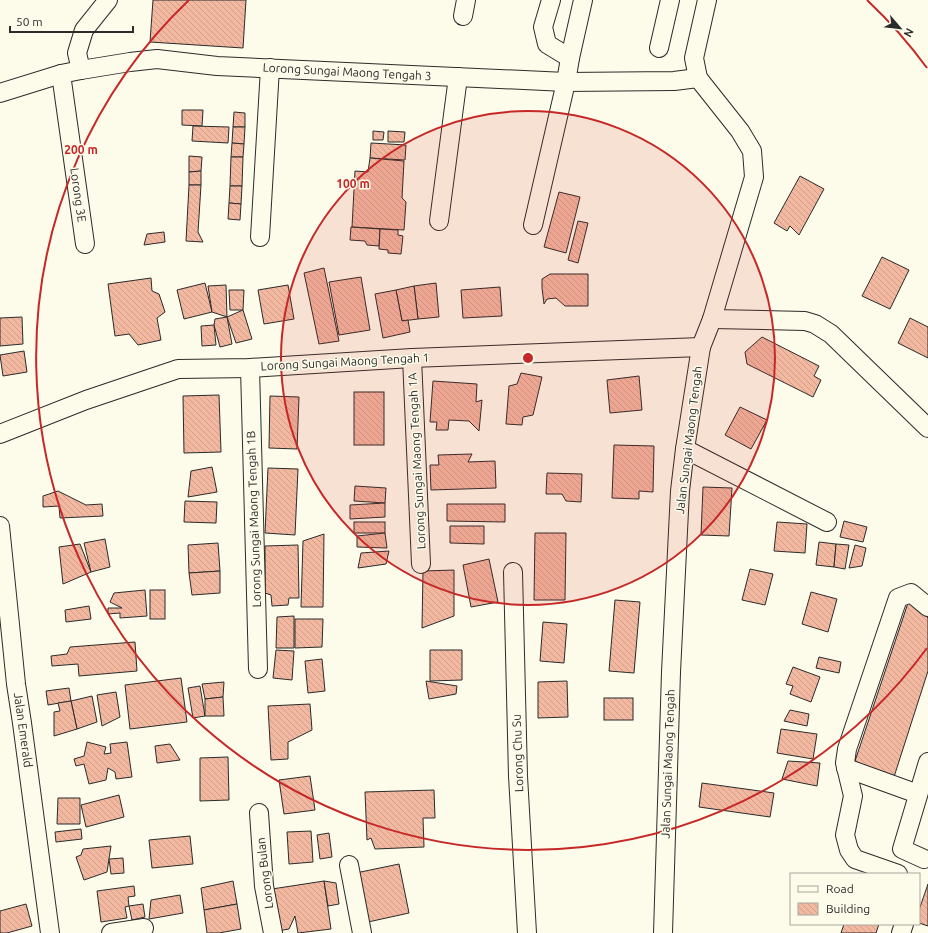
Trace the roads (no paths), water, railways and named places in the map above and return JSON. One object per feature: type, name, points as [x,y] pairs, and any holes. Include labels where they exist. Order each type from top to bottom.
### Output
[{"type":"street","points":[[81,70],[77,53],[84,30],[108,0]]},
{"type":"street","points":[[551,0],[544,27],[547,44],[570,58]]},
{"type":"street","points":[[533,225],[583,0]]},
{"type":"street","points":[[658,48],[670,0]]},
{"type":"street","name":"Jalan Sungai Maong Tengah","points":[[664,933],[671,672],[680,491],[685,449],[701,347],[712,319],[754,177],[752,151],[740,131],[698,78],[694,58],[707,0]]},
{"type":"street","name":"Lorong Sungai Maong Tengah 3","points":[[0,93],[61,74],[130,62],[157,59],[217,66],[566,82],[674,81],[698,78]]},
{"type":"street","points":[[260,237],[270,68]]},
{"type":"street","name":"Lorong 3E","points":[[61,74],[85,244]]},
{"type":"street","points":[[439,221],[458,77]]},
{"type":"street","points":[[712,319],[805,321],[816,324],[831,334],[928,428]]},
{"type":"street","name":"Lorong Sungai Maong Tengah 1","points":[[0,434],[86,400],[178,369],[250,368],[412,358],[701,347]]},
{"type":"street","name":"Lorong Sungai Maong Tengah 1A","points":[[412,358],[421,564]]},
{"type":"street","name":"Lorong Sungai Maong Tengah 1B","points":[[250,368],[258,669]]},
{"type":"street","points":[[685,449],[827,522]]},
{"type":"street","name":"Jalan Emerald","points":[[0,526],[16,684],[50,933]]},
{"type":"street","name":"Lorong Chu Su","points":[[513,572],[518,776],[527,933]]},
{"type":"street","points":[[928,607],[911,593],[898,598],[847,749],[845,763],[853,796],[845,835],[849,850],[855,859],[896,873],[928,762]]},
{"type":"street","points":[[846,768],[918,794]]},
{"type":"street","name":"Lorong Bulan","points":[[258,813],[264,886],[273,933]]},
{"type":"street","points":[[902,849],[923,863]]},
{"type":"street","points":[[349,865],[362,933]]},
{"type":"street","points":[[111,933],[144,928]]}]
